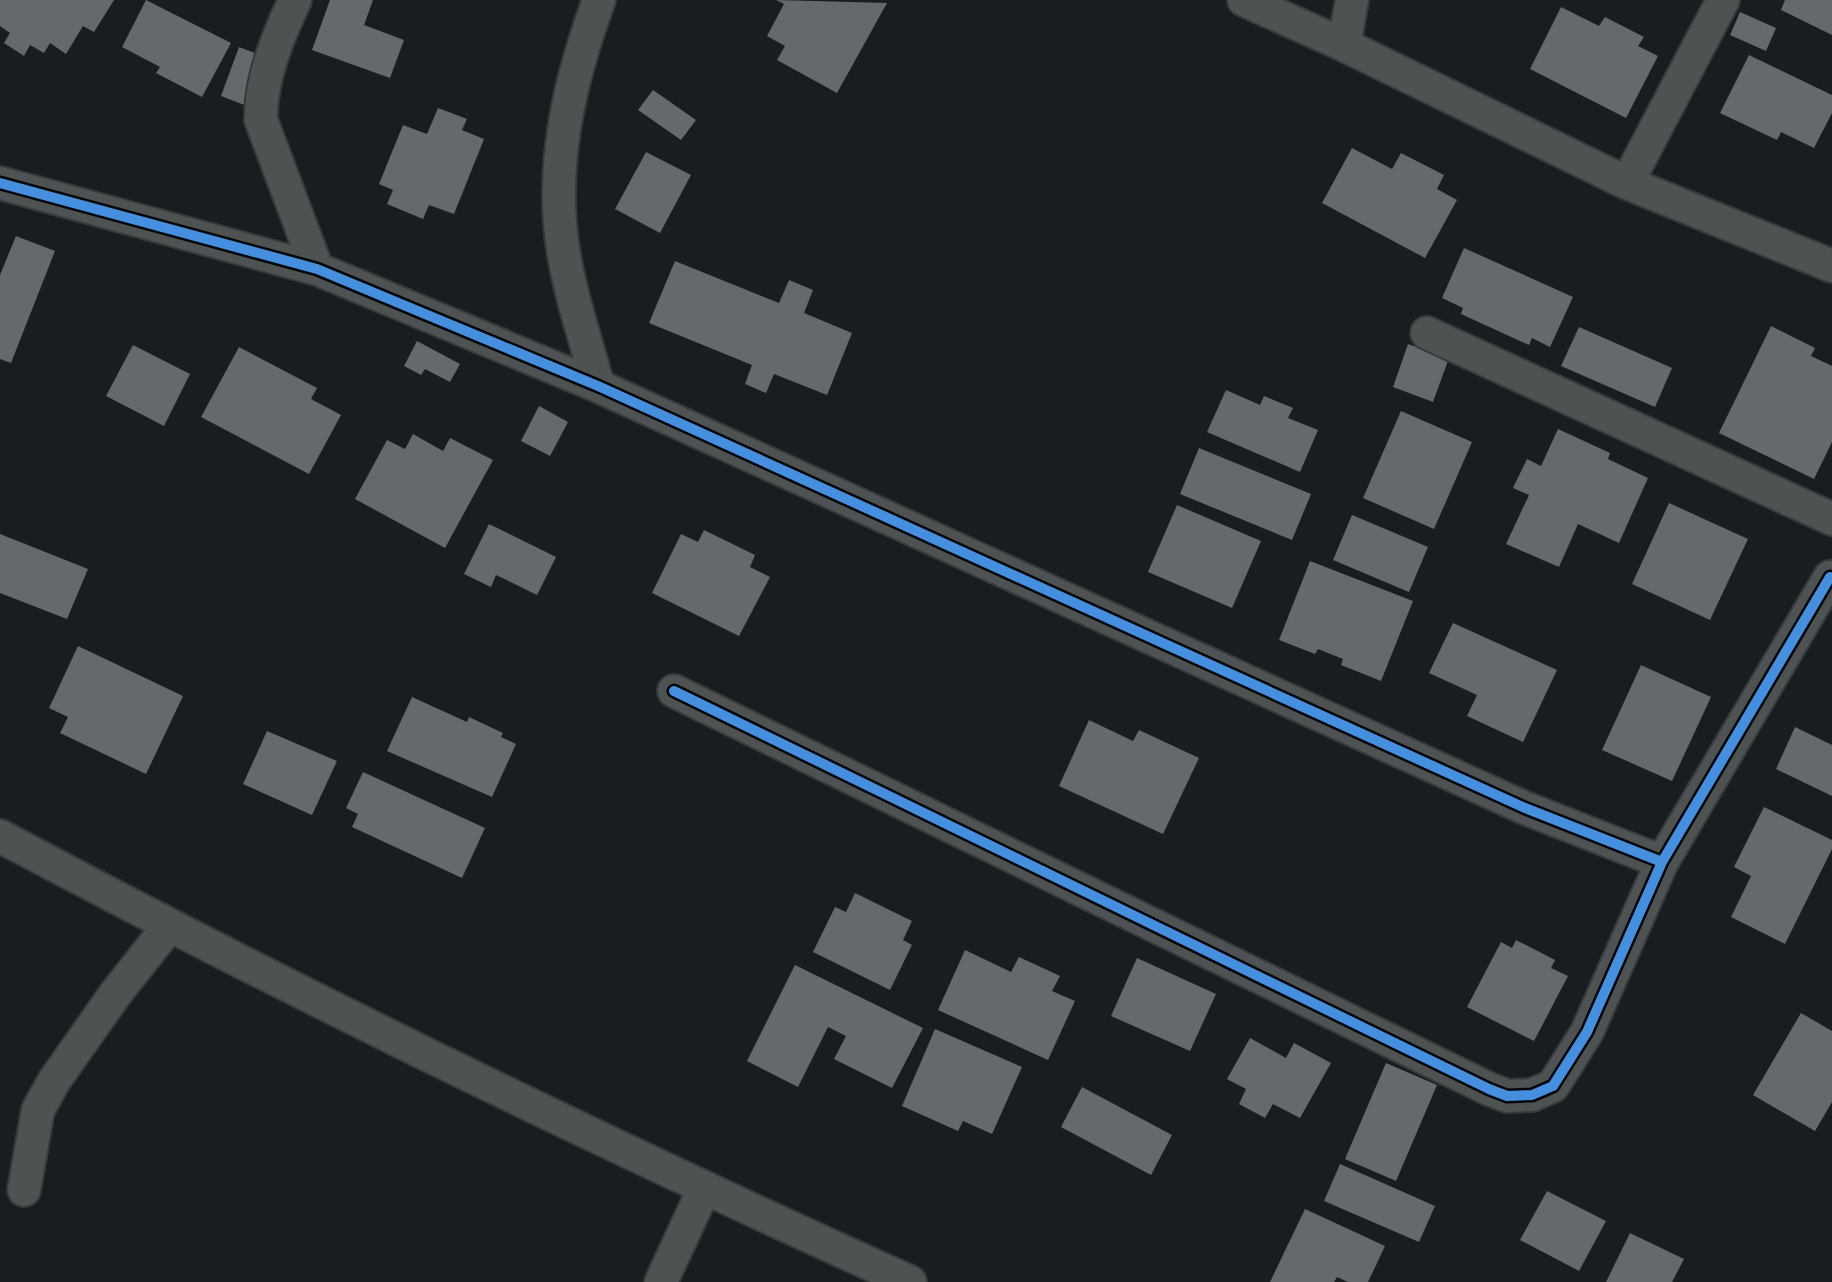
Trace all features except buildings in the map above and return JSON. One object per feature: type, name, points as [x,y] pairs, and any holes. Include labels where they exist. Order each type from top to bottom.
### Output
[{"type":"street","points":[[295,0],[281,30],[261,102],[261,120],[317,269]]},
{"type":"street","points":[[598,386],[570,281],[560,224],[561,148],[577,62],[599,0]]},
{"type":"street","points":[[1244,0],[1344,45],[1627,183],[1832,266]]},
{"type":"street","points":[[1344,45],[1352,0]]},
{"type":"street","points":[[1627,183],[1723,0]]},
{"type":"street","points":[[0,183],[317,269],[598,386],[1525,808],[1662,862]]},
{"type":"street","points":[[1427,333],[1832,519]]},
{"type":"street","points":[[674,691],[1507,1096],[1532,1095],[1553,1086],[1587,1032],[1662,862],[1831,576]]},
{"type":"street","points":[[0,836],[169,926],[704,1189],[910,1282]]},
{"type":"street","points":[[24,1190],[38,1110],[54,1081],[116,993],[169,926]]},
{"type":"street","points":[[661,1282],[704,1189]]},
{"type":"cycle path","points":[[0,183],[317,269],[598,386],[1525,808],[1662,862]]},
{"type":"cycle path","points":[[674,691],[1489,1089],[1507,1096],[1532,1095],[1553,1086],[1587,1032],[1662,862],[1830,577]]}]
